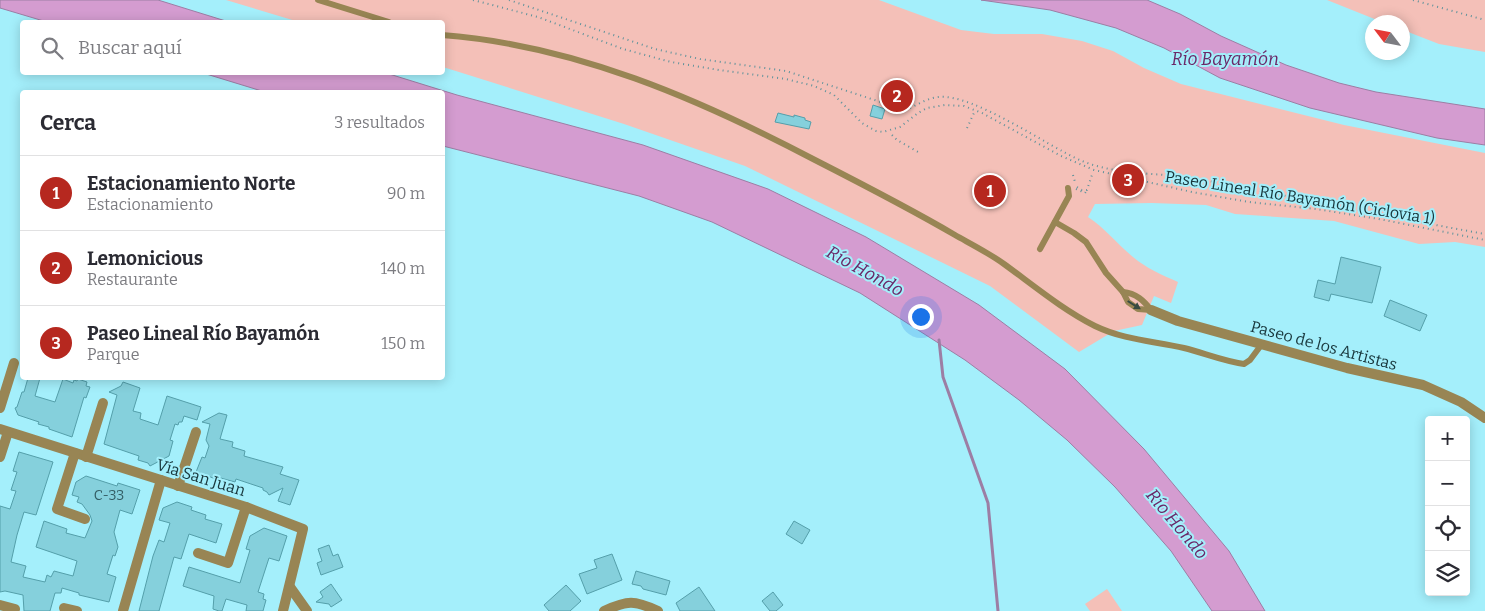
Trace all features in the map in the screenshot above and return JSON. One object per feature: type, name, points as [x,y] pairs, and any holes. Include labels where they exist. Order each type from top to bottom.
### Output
[{"type":"street","name":"Paseo de los Artistas","points":[[1151,310],[1178,321],[1347,368],[1423,385],[1461,402],[1485,418]]},
{"type":"street","points":[[0,408],[14,363]]},
{"type":"street","points":[[86,457],[103,402]]},
{"type":"street","points":[[0,457],[4,430]]},
{"type":"street","name":"Vía San Juan","points":[[4,430],[246,507],[303,529],[283,611]]},
{"type":"street","points":[[178,486],[196,432]]},
{"type":"street","points":[[75,453],[57,509],[85,519]]},
{"type":"street","points":[[123,611],[160,480]]},
{"type":"street","points":[[198,553],[228,563],[246,507]]},
{"type":"street","points":[[290,586],[307,611]]},
{"type":"street","points":[[604,611],[623,603],[642,604],[658,611]]},
{"type":"street","points":[[0,605],[16,609]]},
{"type":"street","points":[[64,608],[76,611]]},
{"type":"lane","points":[[318,0],[383,20]]},
{"type":"lane","points":[[445,35],[477,38],[524,46],[595,65],[731,117],[948,230],[1001,262],[1074,314],[1117,336],[1184,348],[1244,364],[1250,360],[1262,344]]},
{"type":"lane","points":[[1040,249],[1069,196],[1068,188]]},
{"type":"lane","points":[[1055,222],[1086,242],[1106,273],[1123,292],[1132,306],[1151,310]]},
{"type":"lane","points":[[1123,292],[1133,293],[1151,310]]},
{"type":"path","name":"Paseo Lineal Río Bayamón (Ciclovía 1)","points":[[472,0],[538,17],[623,49],[671,62],[786,79],[814,86],[834,95],[862,123],[876,131],[883,132],[900,126],[927,108],[945,105],[964,106],[982,113],[1061,156],[1093,171],[1192,192],[1249,202],[1379,219],[1485,240]]},
{"type":"path","points":[[509,0],[538,8],[655,49],[747,67],[786,71],[896,107],[910,108],[936,97],[964,101],[1084,162],[1138,172],[1196,178],[1485,234]]},
{"type":"path","points":[[1413,0],[1485,20]]},
{"type":"path","points":[[967,128],[974,113]]},
{"type":"path","points":[[892,135],[897,140],[920,153]]},
{"type":"path","points":[[1073,175],[1078,187],[1085,191],[1093,171]]},
{"type":"path","points":[[1076,189],[1086,193],[1093,171]]},
{"type":"shaded area","points":[[226,0],[879,0],[961,30],[994,34],[1042,34],[1082,41],[1113,51],[1144,68],[1181,84],[1344,125],[1485,153],[1485,247],[1455,242],[1419,244],[1334,221],[1235,214],[1206,205],[1152,203],[1095,204],[1088,217],[1138,261],[1178,282],[1171,303],[1154,296],[1142,325],[1114,331],[1079,352],[990,286],[745,166],[624,124],[445,68],[445,20],[292,20]]},
{"type":"shaded area","points":[[1327,0],[1485,0],[1485,52],[1439,44],[1410,33],[1410,15],[1365,15]]},
{"type":"shaded area","points":[[1107,589],[1122,611],[1090,611],[1085,604]]},
{"type":"water","points":[[0,0],[158,0],[223,20],[40,20],[0,8]]},
{"type":"water","name":"Río Bayamón","points":[[981,0],[1147,0],[1286,65],[1339,83],[1376,92],[1485,109],[1485,145],[1437,138],[1310,108],[1220,78],[1164,48],[1116,28],[1050,10]]},
{"type":"water","points":[[210,75],[392,75],[441,90],[258,90]]},
{"type":"water","name":"Río Hondo","points":[[445,91],[643,145],[768,189],[866,237],[979,305],[1065,369],[1144,449],[1229,551],[1265,611],[1212,611],[1171,551],[1115,487],[1067,440],[1019,400],[965,360],[860,293],[712,222],[639,196],[445,147]]},
{"type":"building","points":[[894,86],[904,91],[898,101],[888,96]]},
{"type":"building","points":[[873,105],[885,109],[882,119],[870,116]]},
{"type":"building","points":[[778,113],[805,118],[805,120],[811,122],[809,129],[775,122]]},
{"type":"building","points":[[1341,257],[1381,267],[1372,303],[1331,294],[1329,301],[1314,297],[1318,280],[1335,284]]},
{"type":"building","points":[[1390,300],[1427,315],[1420,331],[1384,316]]},
{"type":"building","points":[[27,380],[39,380],[35,396],[55,402],[63,380],[73,383],[74,380],[81,380],[87,382],[86,386],[90,387],[86,398],[84,397],[72,437],[18,415],[15,408],[22,392],[24,392]]},
{"type":"building","points":[[123,382],[140,388],[133,411],[141,413],[140,419],[158,425],[167,396],[201,407],[197,420],[184,416],[182,422],[179,422],[178,425],[175,424],[170,440],[173,441],[169,456],[150,466],[148,463],[138,460],[139,456],[104,444],[117,395],[109,392],[121,386]]},
{"type":"building","points":[[219,413],[227,415],[220,439],[233,442],[232,447],[245,451],[244,456],[283,467],[280,474],[299,480],[290,505],[278,501],[283,488],[269,495],[263,488],[236,479],[235,482],[217,477],[216,479],[196,472],[202,457],[205,458],[209,446],[206,440],[210,424],[202,422]]},
{"type":"building","points":[[19,452],[53,462],[36,515],[24,512],[17,535],[11,562],[26,566],[23,577],[45,582],[47,575],[51,577],[54,571],[73,576],[77,561],[36,547],[44,521],[67,529],[66,533],[85,538],[92,521],[82,504],[77,502],[79,497],[72,495],[76,482],[86,476],[117,486],[118,483],[140,490],[132,514],[120,510],[114,532],[118,547],[115,556],[113,555],[107,574],[116,577],[109,602],[79,595],[79,593],[62,588],[61,593],[55,593],[50,611],[24,611],[23,595],[5,591],[0,592],[0,506],[10,509],[16,491],[11,490],[17,472],[13,471]]},
{"type":"building","points":[[177,502],[192,507],[191,510],[206,515],[205,519],[222,524],[216,543],[189,534],[181,559],[174,557],[159,611],[139,611],[153,556],[159,540],[164,542],[170,523],[159,520],[163,508]]},
{"type":"building","points":[[794,521],[810,530],[802,544],[786,534]]},
{"type":"building","points":[[264,528],[287,536],[279,561],[269,558],[258,592],[264,594],[263,599],[266,600],[263,611],[246,611],[247,605],[226,599],[222,611],[219,611],[213,609],[214,596],[183,586],[189,567],[240,583],[250,550],[246,549],[250,536]]},
{"type":"building","points":[[329,545],[333,556],[338,554],[343,567],[321,575],[317,563],[322,561],[318,549]]},
{"type":"building","points":[[612,554],[622,580],[587,594],[579,574],[597,568],[594,560]]},
{"type":"building","points":[[636,571],[670,581],[666,595],[632,584]]},
{"type":"building","points":[[331,584],[342,600],[331,607],[329,604],[316,602],[323,597],[320,592]]},
{"type":"building","points":[[566,585],[581,601],[570,611],[549,611],[544,605]]},
{"type":"building","points":[[699,587],[715,611],[680,611],[676,603]]},
{"type":"building","points":[[773,592],[783,605],[776,611],[770,611],[762,601]]},
{"type":"waterway","points":[[939,340],[943,377],[988,503],[998,611]]},
{"type":"place","name":"Lemonicious","points":[[897,96]]},
{"type":"place","name":"Paseo Lineal Río Bayamón","points":[[1128,180]]},
{"type":"place","name":"Estacionamiento Norte","points":[[990,191]]}]
